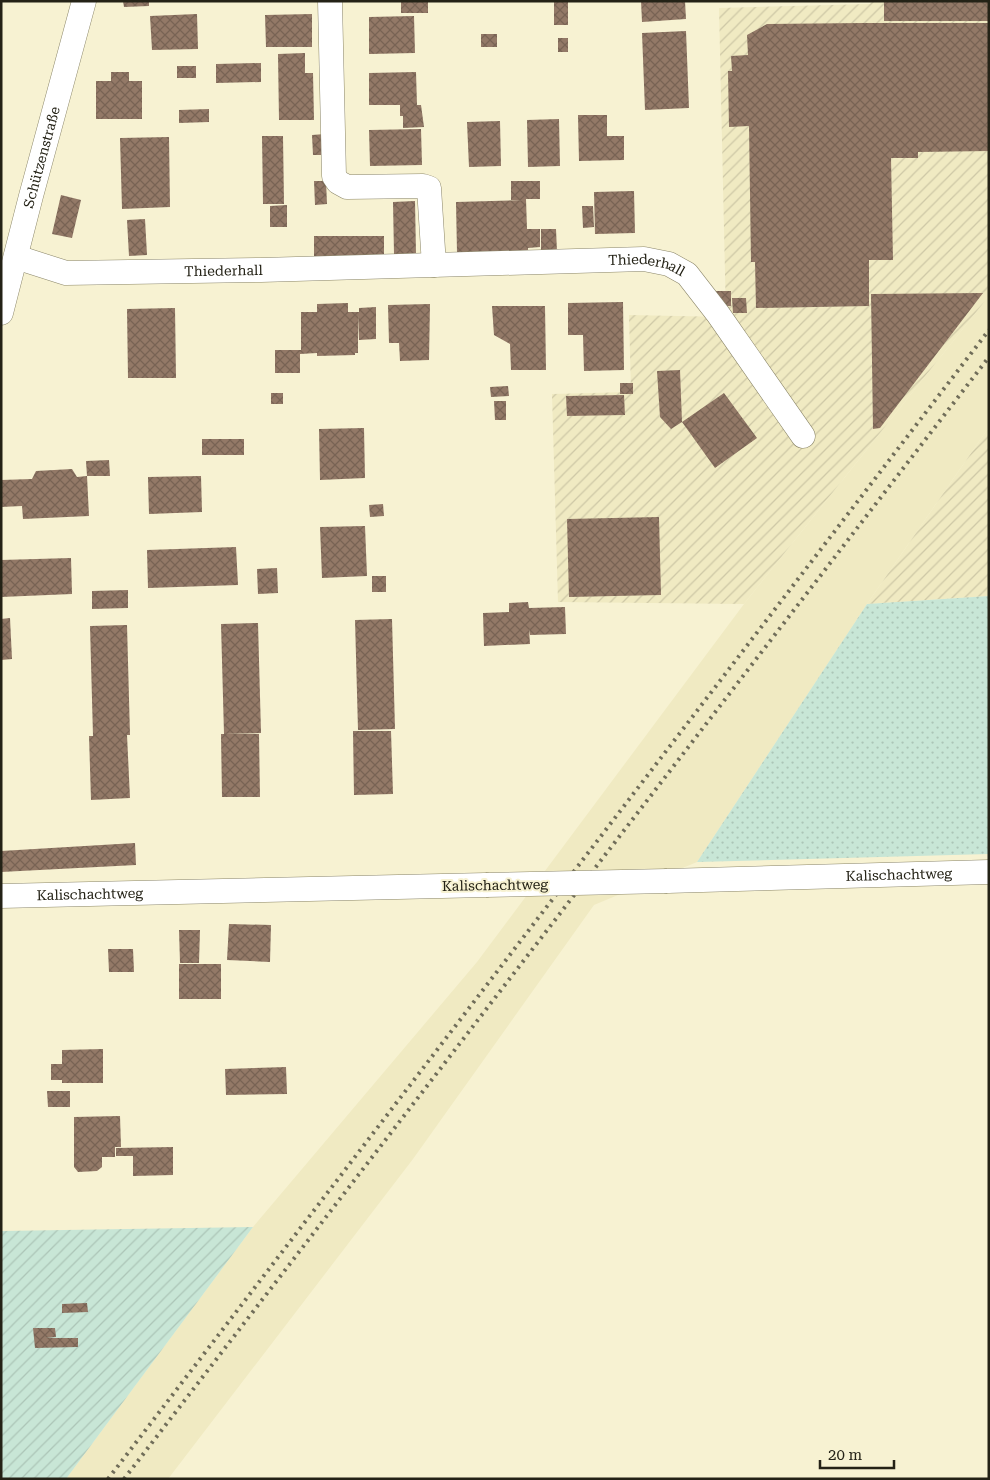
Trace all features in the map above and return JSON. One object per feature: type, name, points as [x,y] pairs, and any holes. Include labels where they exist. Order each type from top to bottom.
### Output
[{"type":"street","name":"Schützenstraße","points":[[1,313],[84,1]]},
{"type":"street","points":[[330,1],[334,176],[338,182],[347,187],[423,186],[429,188],[434,265]]},
{"type":"street","name":"Thiederhall","points":[[16,256],[66,272],[261,270],[644,259],[669,264],[686,274],[718,314],[802,436]]},
{"type":"street","name":"Kalischachtweg","points":[[1,896],[989,872]]},
{"type":"shaded area","points":[[871,1],[989,1],[989,296],[744,604],[558,602],[552,394],[631,392],[629,315],[726,317],[719,8],[870,4]]},
{"type":"shaded area","points":[[989,296],[989,427],[867,604],[697,862],[594,905],[413,1159],[168,1479],[66,1479],[253,1227],[477,962],[744,604]]},
{"type":"shaded area","points":[[989,427],[989,596],[867,604]]},
{"type":"green space","points":[[989,596],[989,854],[697,862],[867,604]]},
{"type":"green space","points":[[253,1227],[66,1479],[1,1479],[1,1231]]},
{"type":"building","points":[[123,1],[149,1],[149,6],[124,7]]},
{"type":"building","points":[[554,1],[568,1],[568,25],[554,25]]},
{"type":"building","points":[[641,1],[685,1],[686,19],[642,22]]},
{"type":"building","points":[[884,1],[989,1],[989,21],[884,21]]},
{"type":"building","points":[[401,2],[428,2],[428,13],[401,13]]},
{"type":"building","points":[[197,14],[198,49],[152,50],[150,16]]},
{"type":"building","points":[[312,14],[312,47],[266,47],[265,15]]},
{"type":"building","points":[[414,16],[415,53],[369,54],[369,17]]},
{"type":"building","points":[[989,23],[989,151],[918,152],[918,158],[891,158],[893,260],[869,260],[869,306],[756,308],[755,262],[751,262],[749,126],[729,127],[728,71],[732,71],[731,56],[748,55],[747,35],[767,24]]},
{"type":"building","points":[[686,31],[689,108],[645,110],[642,33]]},
{"type":"building","points":[[481,34],[497,34],[497,47],[481,47]]},
{"type":"building","points":[[558,38],[568,38],[568,52],[558,52]]},
{"type":"building","points":[[305,53],[305,73],[313,73],[314,120],[279,120],[278,54]]},
{"type":"building","points":[[261,63],[261,82],[216,83],[216,64]]},
{"type":"building","points":[[177,66],[196,66],[196,78],[177,78]]},
{"type":"building","points":[[111,72],[129,72],[129,81],[142,81],[142,119],[96,119],[96,81],[111,81]]},
{"type":"building","points":[[416,72],[417,105],[421,105],[424,127],[403,128],[403,116],[400,116],[400,105],[369,105],[369,73]]},
{"type":"building","points":[[209,109],[209,122],[179,123],[179,110]]},
{"type":"building","points":[[578,115],[607,115],[607,136],[624,136],[624,160],[579,161]]},
{"type":"building","points":[[559,119],[560,166],[528,167],[527,120]]},
{"type":"building","points":[[500,121],[501,166],[469,167],[467,122]]},
{"type":"building","points":[[421,129],[422,165],[370,166],[369,130]]},
{"type":"building","points":[[325,134],[325,155],[313,155],[312,135]]},
{"type":"building","points":[[262,136],[283,136],[284,204],[263,204]]},
{"type":"building","points":[[169,137],[170,207],[122,209],[120,138]]},
{"type":"building","points":[[314,181],[326,181],[327,204],[315,205]]},
{"type":"building","points":[[511,181],[540,181],[540,199],[526,199],[527,229],[540,229],[540,247],[528,248],[528,251],[457,253],[456,202],[523,200],[511,200]]},
{"type":"building","points":[[634,191],[635,233],[595,234],[594,192]]},
{"type":"building","points":[[61,195],[81,200],[72,238],[52,234]]},
{"type":"building","points":[[415,201],[416,254],[394,254],[393,202]]},
{"type":"building","points":[[287,205],[287,227],[270,227],[270,206]]},
{"type":"building","points":[[582,206],[593,206],[594,227],[583,228]]},
{"type":"building","points":[[145,219],[147,255],[129,256],[127,220]]},
{"type":"building","points":[[541,229],[556,229],[557,252],[541,252]]},
{"type":"building","points":[[314,236],[384,236],[384,261],[314,262]]},
{"type":"building","points":[[712,291],[731,291],[731,306],[719,306]]},
{"type":"building","points":[[983,293],[880,428],[873,429],[871,294]]},
{"type":"building","points":[[732,298],[746,298],[747,313],[733,313]]},
{"type":"building","points":[[623,302],[624,370],[584,371],[583,335],[568,335],[568,303]]},
{"type":"building","points":[[348,303],[348,312],[359,312],[359,308],[376,307],[376,339],[359,340],[358,315],[358,353],[355,353],[355,355],[317,356],[317,353],[300,354],[300,373],[275,373],[275,350],[301,350],[301,312],[317,312],[317,304]]},
{"type":"building","points":[[430,304],[429,360],[400,361],[399,343],[389,343],[388,305]]},
{"type":"building","points":[[492,306],[545,306],[546,370],[511,370],[510,344],[494,335]]},
{"type":"building","points":[[175,308],[176,378],[128,378],[127,309]]},
{"type":"building","points":[[680,370],[682,422],[671,429],[660,417],[657,371]]},
{"type":"building","points":[[620,383],[633,383],[633,394],[620,394]]},
{"type":"building","points":[[508,386],[509,396],[491,397],[490,387]]},
{"type":"building","points":[[271,393],[283,393],[283,404],[271,404]]},
{"type":"building","points":[[724,393],[757,438],[715,468],[682,422]]},
{"type":"building","points":[[624,395],[625,415],[567,416],[566,396]]},
{"type":"building","points":[[494,401],[506,401],[506,420],[495,420]]},
{"type":"building","points":[[364,428],[365,478],[320,480],[319,429]]},
{"type":"building","points":[[202,439],[244,439],[244,455],[202,455]]},
{"type":"building","points":[[109,460],[110,476],[87,476],[86,461]]},
{"type":"building","points":[[72,469],[77,477],[87,476],[89,516],[23,519],[22,506],[1,507],[1,480],[32,479],[36,471]]},
{"type":"building","points":[[201,476],[202,512],[149,514],[148,477]]},
{"type":"building","points":[[383,504],[384,516],[370,517],[369,505]]},
{"type":"building","points":[[659,517],[661,595],[569,597],[567,519]]},
{"type":"building","points":[[365,526],[367,576],[322,578],[320,527]]},
{"type":"building","points":[[236,547],[238,585],[148,588],[147,550]]},
{"type":"building","points":[[71,558],[72,594],[1,597],[1,560]]},
{"type":"building","points":[[277,568],[278,593],[258,594],[257,569]]},
{"type":"building","points":[[372,576],[386,576],[386,592],[372,592]]},
{"type":"building","points":[[128,590],[128,608],[92,609],[92,591]]},
{"type":"building","points":[[528,602],[529,608],[565,607],[566,634],[530,635],[529,629],[530,644],[484,646],[483,613],[509,612],[509,603]]},
{"type":"building","points":[[10,618],[12,659],[1,660],[1,619]]},
{"type":"building","points":[[392,619],[395,729],[358,730],[355,620]]},
{"type":"building","points":[[258,623],[261,733],[224,734],[221,624]]},
{"type":"building","points":[[127,625],[130,735],[127,735],[130,798],[91,800],[89,736],[93,736],[90,626]]},
{"type":"building","points":[[353,731],[391,731],[393,794],[354,795]]},
{"type":"building","points":[[221,734],[259,734],[260,797],[222,797]]},
{"type":"building","points":[[135,843],[136,865],[1,872],[1,851]]},
{"type":"building","points":[[229,924],[271,925],[270,962],[227,960]]},
{"type":"building","points":[[179,930],[200,930],[199,963],[180,963]]},
{"type":"building","points":[[108,949],[133,949],[134,972],[109,972]]},
{"type":"building","points":[[179,964],[221,964],[221,999],[179,999]]},
{"type":"building","points":[[103,1049],[103,1083],[62,1083],[62,1080],[51,1080],[51,1064],[62,1064],[62,1050]]},
{"type":"building","points":[[286,1067],[287,1094],[226,1095],[225,1069]]},
{"type":"building","points":[[47,1091],[70,1091],[70,1107],[48,1107]]},
{"type":"building","points":[[120,1116],[121,1147],[115,1147],[115,1157],[102,1157],[102,1167],[97,1171],[78,1172],[74,1167],[74,1117]]},
{"type":"building","points":[[173,1147],[173,1175],[133,1176],[133,1156],[116,1156],[116,1148]]},
{"type":"building","points":[[87,1303],[88,1312],[62,1313],[62,1304]]},
{"type":"building","points":[[33,1328],[55,1328],[56,1337],[46,1338],[78,1338],[78,1347],[35,1348]]},
{"type":"railway","points":[[108,1479],[989,330]]},
{"type":"railway","points":[[124,1479],[989,357]]}]
